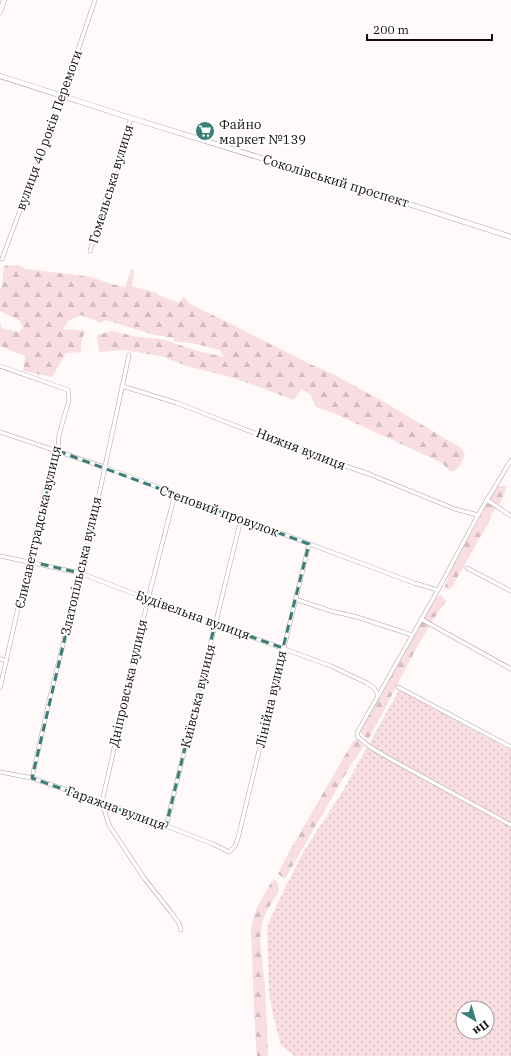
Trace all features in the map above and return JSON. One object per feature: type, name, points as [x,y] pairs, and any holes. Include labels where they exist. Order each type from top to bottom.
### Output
[{"type":"street","points":[[0,12],[4,0]]},
{"type":"street","name":"вулиця 40 років Перемоги","points":[[2,259],[62,97],[95,0]]},
{"type":"street","name":"Соколівський проспект","points":[[0,76],[62,97],[381,194],[511,237]]},
{"type":"street","name":"Гомельська вулиця","points":[[90,251],[131,118]]},
{"type":"street","name":"Златопільська вулиця","points":[[32,778],[129,355]]},
{"type":"street","name":"Єлисаветградська вулиця","points":[[0,366],[68,390],[69,400],[59,435],[58,451],[54,459],[44,493],[0,688]]},
{"type":"street","name":"Нижня вулиця","points":[[122,386],[184,406],[293,448],[369,474],[455,509],[478,516]]},
{"type":"street","name":"Степовий провулок","points":[[0,432],[104,467],[414,583],[438,590]]},
{"type":"street","points":[[511,460],[487,500],[357,733],[358,738],[370,747],[511,825]]},
{"type":"street","name":"Дніпровська вулиця","points":[[102,802],[148,599],[175,494]]},
{"type":"street","points":[[487,500],[511,516]]},
{"type":"street","name":"Київська вулиця","points":[[166,826],[241,519]]},
{"type":"street","name":"Лінійна вулиця","points":[[229,852],[235,846],[240,830],[309,544]]},
{"type":"street","name":"Будівельна вулиця","points":[[0,556],[80,573],[331,666],[367,682],[374,688],[378,695]]},
{"type":"street","points":[[467,568],[511,591]]},
{"type":"street","points":[[296,599],[331,611],[357,617],[412,634]]},
{"type":"street","points":[[421,618],[511,669]]},
{"type":"street","points":[[0,659],[6,661]]},
{"type":"street","points":[[398,687],[511,747]]},
{"type":"street","name":"Гаражна вулиця","points":[[0,772],[32,778],[102,802],[213,844],[229,852]]},
{"type":"street","points":[[102,802],[109,825],[144,878],[171,912],[181,930]]},
{"type":"highlighted area","points":[[58,451],[309,544],[283,648],[215,624],[166,826],[32,778],[80,573],[28,561]]},
{"type":"green space","points":[[18,265],[26,269],[91,277],[125,287],[133,268],[134,273],[132,286],[157,293],[158,295],[179,303],[184,297],[190,304],[333,374],[384,402],[461,448],[465,455],[460,466],[455,471],[450,471],[442,463],[336,414],[316,407],[311,395],[301,389],[294,400],[234,378],[187,366],[161,356],[123,350],[99,352],[97,335],[112,331],[138,337],[161,339],[201,352],[224,357],[220,350],[196,344],[174,341],[174,338],[155,335],[106,320],[101,323],[81,315],[68,321],[63,329],[85,331],[81,342],[81,352],[66,353],[52,377],[23,371],[25,356],[0,346],[0,323],[2,328],[19,332],[23,328],[20,321],[0,311],[0,289],[2,286],[4,266]]},
{"type":"green space","points":[[497,486],[506,486],[503,497],[491,514],[491,518],[451,589],[444,589],[450,572]]},
{"type":"green space","points":[[441,595],[446,601],[424,634],[368,740],[360,732],[363,725],[436,598]]},
{"type":"green space","points":[[399,690],[511,750],[511,1056],[294,1056],[281,1045],[269,992],[267,926],[305,849],[341,794]]},
{"type":"green space","points":[[356,739],[364,746],[352,763],[285,879],[278,874],[285,859],[352,743]]},
{"type":"green space","points":[[276,880],[279,891],[266,912],[262,923],[260,940],[265,986],[268,1056],[257,1056],[251,928],[256,909],[272,881]]},
{"type":"place","name":"Файно маркет №139","points":[[205,131]]}]
